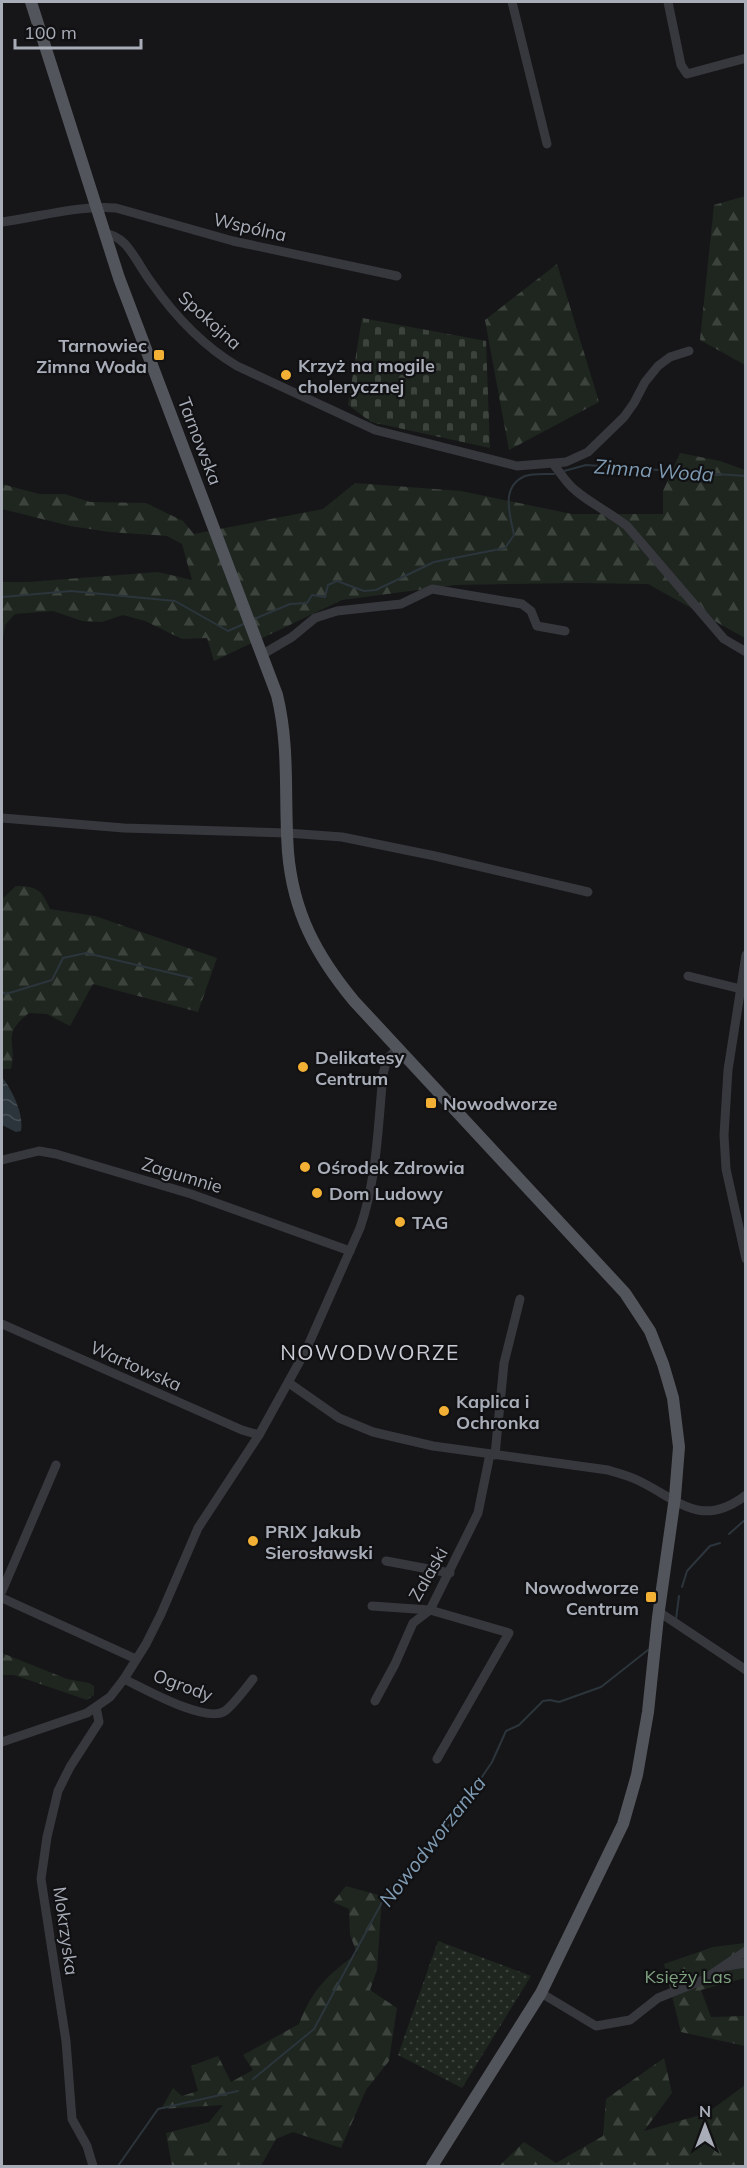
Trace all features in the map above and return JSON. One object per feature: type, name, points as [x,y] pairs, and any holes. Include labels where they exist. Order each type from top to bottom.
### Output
[{"type":"main road","name":"Tarnowska","points":[[31,2],[105,234],[149,359],[277,695],[284,728],[287,766],[291,877],[309,934],[337,981],[397,1049],[611,1277],[631,1302],[650,1331],[669,1382],[677,1422],[679,1454],[674,1502],[648,1712],[631,1800],[611,1850],[542,1993],[432,2166]]},
{"type":"street","points":[[512,2],[547,144]]},
{"type":"street","points":[[668,2],[681,65],[687,74],[746,58]]},
{"type":"street","points":[[2,222],[96,206]]},
{"type":"street","name":"Wspólna","points":[[96,206],[116,208],[233,241],[397,276]]},
{"type":"street","name":"Spokojna","points":[[105,234],[117,237],[126,245],[172,310],[214,350],[229,361],[375,430],[517,466],[553,464],[577,458],[599,443],[624,417],[645,382],[658,366],[670,357],[689,351]]},
{"type":"street","points":[[553,464],[562,473],[567,484],[627,526],[724,639],[746,652]]},
{"type":"street","points":[[262,654],[292,637],[315,618],[337,611],[401,603],[432,590],[522,603],[531,611],[537,626],[565,631]]},
{"type":"street","points":[[2,818],[124,828],[342,837],[588,892]]},
{"type":"street","points":[[746,955],[728,1070],[724,1154],[746,1259]]},
{"type":"street","points":[[688,976],[741,989]]},
{"type":"street","points":[[2,1742],[75,1718],[96,1707],[110,1697],[136,1659],[161,1614],[198,1528],[259,1435],[289,1383],[350,1251],[367,1208],[374,1175],[383,1074],[387,1059],[397,1049]]},
{"type":"street","name":"Zagumnie","points":[[2,1160],[39,1151],[56,1154],[191,1194],[350,1251]]},
{"type":"street","name":"Zalaski","points":[[375,1701],[413,1623],[430,1610],[478,1513],[493,1454],[504,1363],[520,1299]]},
{"type":"street","name":"Wartowska","points":[[2,1324],[242,1431],[259,1435]]},
{"type":"street","points":[[289,1383],[339,1418],[356,1427],[434,1446],[608,1470],[634,1479],[689,1509],[719,1509],[732,1506],[746,1495]]},
{"type":"street","points":[[2,1591],[56,1465]]},
{"type":"street","points":[[386,1561],[450,1573]]},
{"type":"street","points":[[2,1598],[136,1659]]},
{"type":"street","points":[[372,1606],[430,1610],[509,1633],[437,1760]]},
{"type":"street","points":[[659,1612],[746,1670]]},
{"type":"street","name":"Ogrody","points":[[124,1679],[173,1702],[212,1714],[225,1711],[253,1679]]},
{"type":"street","name":"Mokrzyska","points":[[93,2166],[87,2146],[72,2119],[66,2041],[41,1879],[47,1836],[58,1791],[70,1767],[99,1722],[96,1707]]},
{"type":"street","points":[[542,1993],[596,2026],[630,2020],[658,1998],[703,1980],[746,1951]]},
{"type":"street","points":[[724,1966],[746,1963]]},
{"type":"green space","points":[[746,196],[745,365],[700,340],[714,205]]},
{"type":"green space","points":[[557,264],[599,402],[509,450],[485,320]]},
{"type":"green space","points":[[362,318],[486,341],[490,448],[371,422],[348,405]]},
{"type":"green space","points":[[680,453],[720,461],[745,470],[745,638],[648,584],[575,583],[455,585],[342,600],[214,661],[207,638],[182,639],[145,621],[123,615],[102,622],[82,621],[53,611],[15,614],[5,625],[2,646],[2,582],[158,572],[192,580],[182,544],[167,536],[109,532],[70,526],[2,509],[2,484],[39,494],[65,494],[90,502],[146,503],[183,521],[194,534],[323,509],[355,483],[461,491],[572,514],[663,514],[663,491]]},
{"type":"green space","points":[[16,886],[38,890],[50,909],[95,916],[217,958],[198,1012],[93,984],[70,1026],[47,1014],[29,1013],[20,1021],[12,1033],[11,1069],[2,1069],[2,899]]},
{"type":"green space","points":[[2,1653],[67,1679],[89,1683],[94,1686],[94,1695],[87,1700],[14,1675],[2,1675]]},
{"type":"green space","points":[[346,1886],[382,1896],[377,1970],[370,1990],[397,2008],[389,2061],[366,2090],[341,2148],[293,2132],[276,2139],[261,2166],[172,2166],[166,2133],[209,2122],[223,2105],[161,2109],[173,2088],[182,2096],[198,2091],[191,2066],[218,2056],[231,2082],[253,2070],[243,2055],[299,2024],[310,2001],[322,1984],[357,1953],[350,1935],[349,1909],[333,1902]]},
{"type":"green space","points":[[438,1941],[531,1976],[462,2088],[398,2055]]},
{"type":"green space","name":"Księży Las","points":[[745,1943],[745,1978],[701,1990],[711,2017],[745,2016],[745,2046],[681,2032],[664,1964],[713,1947]]},
{"type":"green space","points":[[664,2058],[672,2093],[644,2131],[707,2113],[745,2085],[745,2166],[499,2166],[524,2142],[556,2163],[603,2136],[606,2099]]},
{"type":"water","points":[[2,1077],[16,1102],[21,1117],[21,1131],[16,1132],[2,1125]]},
{"type":"waterway","name":"Zimna Woda","points":[[564,471],[586,465],[746,476]]},
{"type":"waterway","name":"Zimna Woda","points":[[254,619],[290,604],[307,603],[312,595],[325,597],[328,585],[337,581],[364,591],[376,590],[434,562],[505,548],[514,535],[509,510],[509,494],[512,487],[525,476],[554,474]]},
{"type":"waterway","name":"Zimna Woda","points":[[2,597],[71,591],[175,601],[228,631],[246,623]]},
{"type":"waterway","points":[[2,992],[6,994],[52,980],[63,958],[86,953],[192,978]]},
{"type":"waterway","name":"Nowodworzanka","points":[[729,1534],[746,1519]]},
{"type":"waterway","name":"Nowodworzanka","points":[[682,1587],[687,1571],[710,1546],[720,1543]]},
{"type":"waterway","name":"Nowodworzanka","points":[[676,1619],[679,1596]]},
{"type":"waterway","name":"Nowodworzanka","points":[[253,2079],[314,2029],[388,1891],[451,1823],[492,1762],[506,1731],[519,1725],[543,1701],[559,1702],[601,1687],[648,1650]]},
{"type":"waterway","name":"Nowodworzanka","points":[[118,2166],[158,2109],[238,2091]]},
{"type":"place","name":"Tarnowiec Zimna Woda","points":[[159,355]]},
{"type":"place","name":"Krzyż na mogile cholerycznej","points":[[286,375]]},
{"type":"place","name":"Delikatesy Centrum","points":[[303,1067]]},
{"type":"place","name":"Nowodworze","points":[[431,1103]]},
{"type":"place","name":"Ośrodek Zdrowia","points":[[305,1167]]},
{"type":"place","name":"Dom Ludowy","points":[[317,1193]]},
{"type":"place","name":"TAG","points":[[400,1222]]},
{"type":"place","name":"Kaplica i Ochronka","points":[[444,1411]]},
{"type":"place","name":"PRIX Jakub Sierosławski","points":[[253,1541]]},
{"type":"place","name":"Nowodworze Centrum","points":[[651,1597]]},
{"type":"district","name":"NOWODWORZE","points":[[370,1352]]}]
